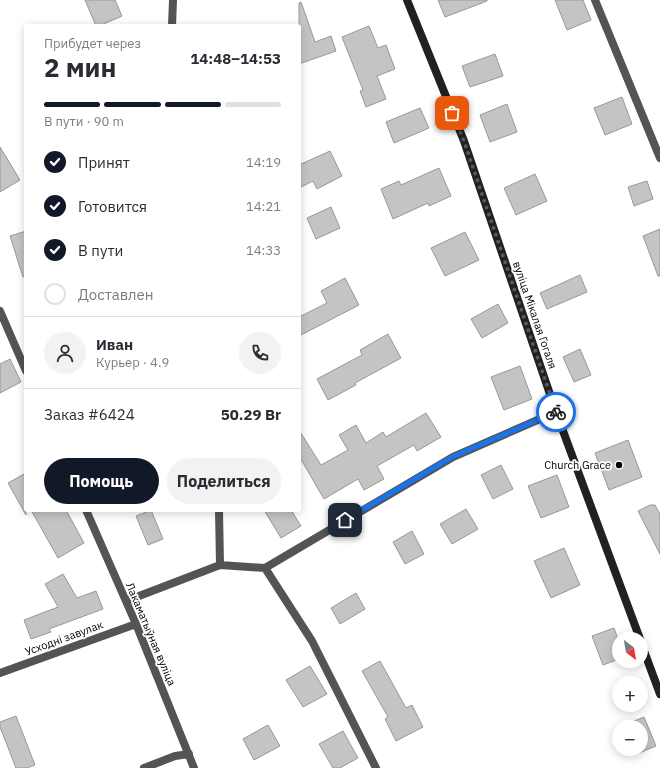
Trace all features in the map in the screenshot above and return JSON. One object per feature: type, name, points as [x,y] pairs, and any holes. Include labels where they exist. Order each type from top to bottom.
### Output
[{"type":"street","points":[[172,24],[173,0]]},
{"type":"street","name":"вуліца Мікалая Гогаля","points":[[407,0],[464,141],[556,412],[637,632]]},
{"type":"street","points":[[595,0],[660,158]]},
{"type":"street","points":[[0,311],[24,366]]},
{"type":"street","points":[[126,601],[220,565],[265,568],[452,457],[556,412]]},
{"type":"street","name":"Лакаматыўная вуліца","points":[[87,512],[136,624],[194,768]]},
{"type":"street","points":[[219,512],[220,565]]},
{"type":"street","points":[[265,568],[312,641],[376,768]]},
{"type":"street","name":"Усходні завулак","points":[[0,673],[136,624]]},
{"type":"street","points":[[648,662],[660,694]]},
{"type":"street","points":[[144,768],[175,756],[189,754]]},
{"type":"building","points":[[85,0],[115,0],[122,16],[104,24],[95,24]]},
{"type":"building","points":[[438,0],[487,0],[487,1],[445,17]]},
{"type":"building","points":[[555,0],[583,0],[591,20],[567,30]]},
{"type":"building","points":[[301,2],[315,42],[331,36],[336,51],[301,63],[301,24],[299,24],[299,3]]},
{"type":"building","points":[[369,26],[378,48],[386,45],[395,69],[377,76],[386,99],[366,107],[360,91],[363,90],[342,37]]},
{"type":"building","points":[[495,54],[503,76],[470,87],[462,66]]},
{"type":"building","points":[[622,97],[632,124],[605,135],[594,108]]},
{"type":"building","points":[[507,104],[517,132],[490,142],[480,115]]},
{"type":"building","points":[[420,108],[429,128],[394,143],[386,122]]},
{"type":"building","points":[[0,147],[20,180],[0,192]]},
{"type":"building","points":[[330,151],[342,176],[317,189],[313,181],[301,187],[301,164]]},
{"type":"building","points":[[439,168],[451,196],[429,206],[428,203],[393,219],[381,189],[399,181],[401,185]]},
{"type":"building","points":[[535,174],[547,201],[516,215],[504,188]]},
{"type":"building","points":[[647,181],[653,199],[634,206],[628,187]]},
{"type":"building","points":[[331,207],[340,228],[316,239],[307,218]]},
{"type":"building","points":[[660,229],[660,276],[658,276],[643,236]]},
{"type":"building","points":[[24,232],[24,277],[23,277],[10,236]]},
{"type":"building","points":[[465,232],[479,260],[445,276],[431,248]]},
{"type":"building","points":[[580,275],[587,292],[547,309],[540,293]]},
{"type":"building","points":[[345,278],[359,305],[301,335],[301,316],[327,303],[321,291]]},
{"type":"building","points":[[498,304],[508,323],[482,338],[471,319]]},
{"type":"building","points":[[388,334],[401,358],[355,383],[356,385],[328,400],[317,379],[362,355],[360,350]]},
{"type":"building","points":[[580,349],[591,375],[574,382],[563,357]]},
{"type":"building","points":[[10,359],[21,382],[0,393],[0,364]]},
{"type":"building","points":[[520,366],[532,399],[504,410],[491,377]]},
{"type":"building","points":[[426,413],[441,437],[417,451],[414,445],[377,466],[384,479],[364,490],[358,479],[324,499],[301,459],[301,433],[321,465],[348,450],[339,435],[356,425],[366,443],[383,432],[386,437]]},
{"type":"building","name":"Church Grace","points":[[628,440],[642,477],[609,490],[595,453]]},
{"type":"building","points":[[501,465],[513,489],[493,499],[481,475]]},
{"type":"building","points":[[24,474],[24,511],[8,483]]},
{"type":"building","points":[[557,475],[569,507],[541,518],[528,486]]},
{"type":"building","points":[[650,505],[655,505],[660,514],[660,554],[638,511]]},
{"type":"building","points":[[466,509],[478,529],[452,544],[440,524]]},
{"type":"building","points":[[32,512],[67,512],[84,543],[58,558]]},
{"type":"building","points":[[146,512],[152,512],[163,539],[148,545],[136,516]]},
{"type":"building","points":[[265,512],[292,512],[301,526],[281,538]]},
{"type":"building","points":[[412,531],[424,554],[405,564],[393,542]]},
{"type":"building","points":[[564,548],[580,585],[551,598],[534,561]]},
{"type":"building","points":[[63,574],[77,598],[96,591],[103,609],[49,629],[51,632],[31,639],[24,620],[58,607],[45,584]]},
{"type":"building","points":[[356,593],[365,609],[340,624],[331,608]]},
{"type":"building","points":[[614,628],[615,632],[612,632],[612,662],[603,665],[592,636]]},
{"type":"building","points":[[380,661],[406,708],[412,705],[423,727],[396,741],[385,719],[388,717],[362,671]]},
{"type":"building","points":[[310,666],[327,694],[303,707],[286,680]]},
{"type":"building","points":[[16,716],[35,765],[27,768],[16,768],[0,727],[0,722]]},
{"type":"building","points":[[644,717],[645,720],[637,720]]},
{"type":"building","points":[[268,725],[280,746],[254,760],[243,739]]},
{"type":"building","points":[[648,727],[656,746],[648,749]]},
{"type":"building","points":[[343,731],[358,758],[340,768],[333,768],[319,744]]},
{"type":"way so far","points":[[452,113],[464,141],[556,412]]},
{"type":"place","name":"Church Grace","points":[[619,465]]},
{"type":"route","points":[[345,520],[452,457],[556,412]]}]
